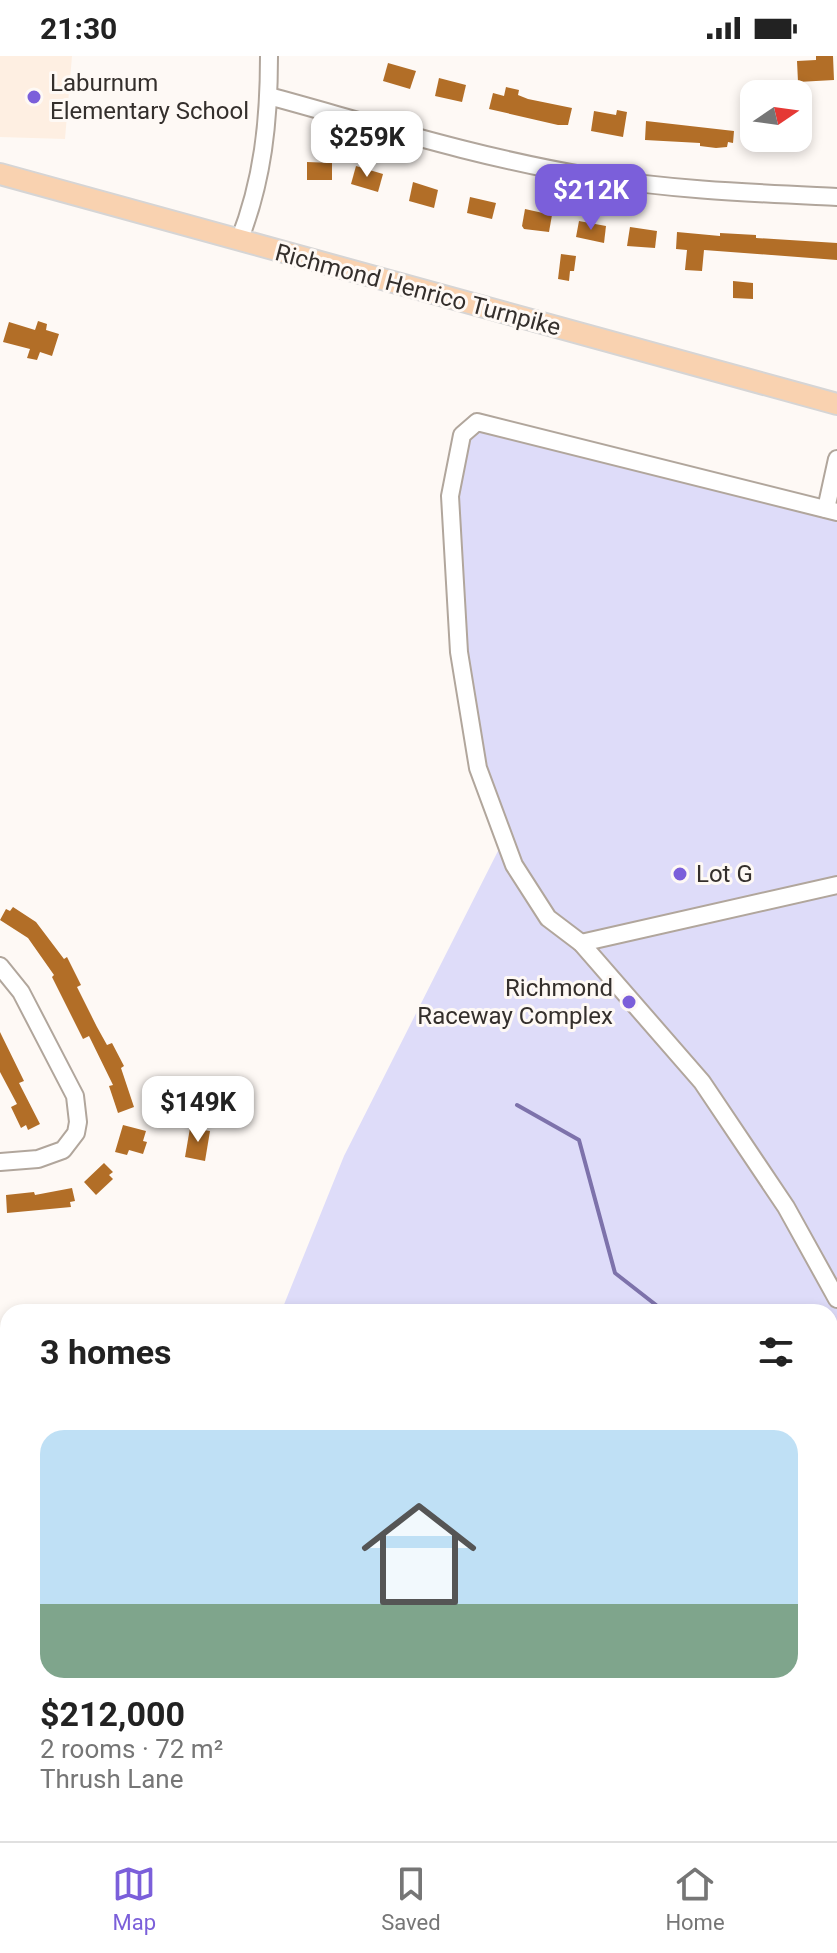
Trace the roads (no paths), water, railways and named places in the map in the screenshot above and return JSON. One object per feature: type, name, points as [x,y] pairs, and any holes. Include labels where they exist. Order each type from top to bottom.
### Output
[{"type":"main road","name":"Richmond Henrico Turnpike","points":[[0,174],[837,404]]},
{"type":"street","points":[[239,241],[259,181],[269,96],[269,56]]},
{"type":"street","points":[[269,96],[477,153],[590,176],[736,193],[837,197]]},
{"type":"street","points":[[837,459],[832,510],[477,422],[462,435],[450,496],[459,652],[478,768],[514,865],[548,918],[581,943],[702,1082],[786,1207],[837,1299]]},
{"type":"street","points":[[581,943],[837,885]]},
{"type":"street","points":[[0,966],[21,992],[68,1084],[76,1102],[78,1122],[76,1133],[63,1150],[38,1159],[0,1162]]},
{"type":"waterway","points":[[517,1105],[579,1140],[615,1273],[655,1304]]},
{"type":"place","name":"Laburnum Elementary School","points":[[34,97]]},
{"type":"place","name":"Lot G","points":[[680,874]]},
{"type":"place","name":"Richmond Raceway Complex","points":[[629,1002]]}]
